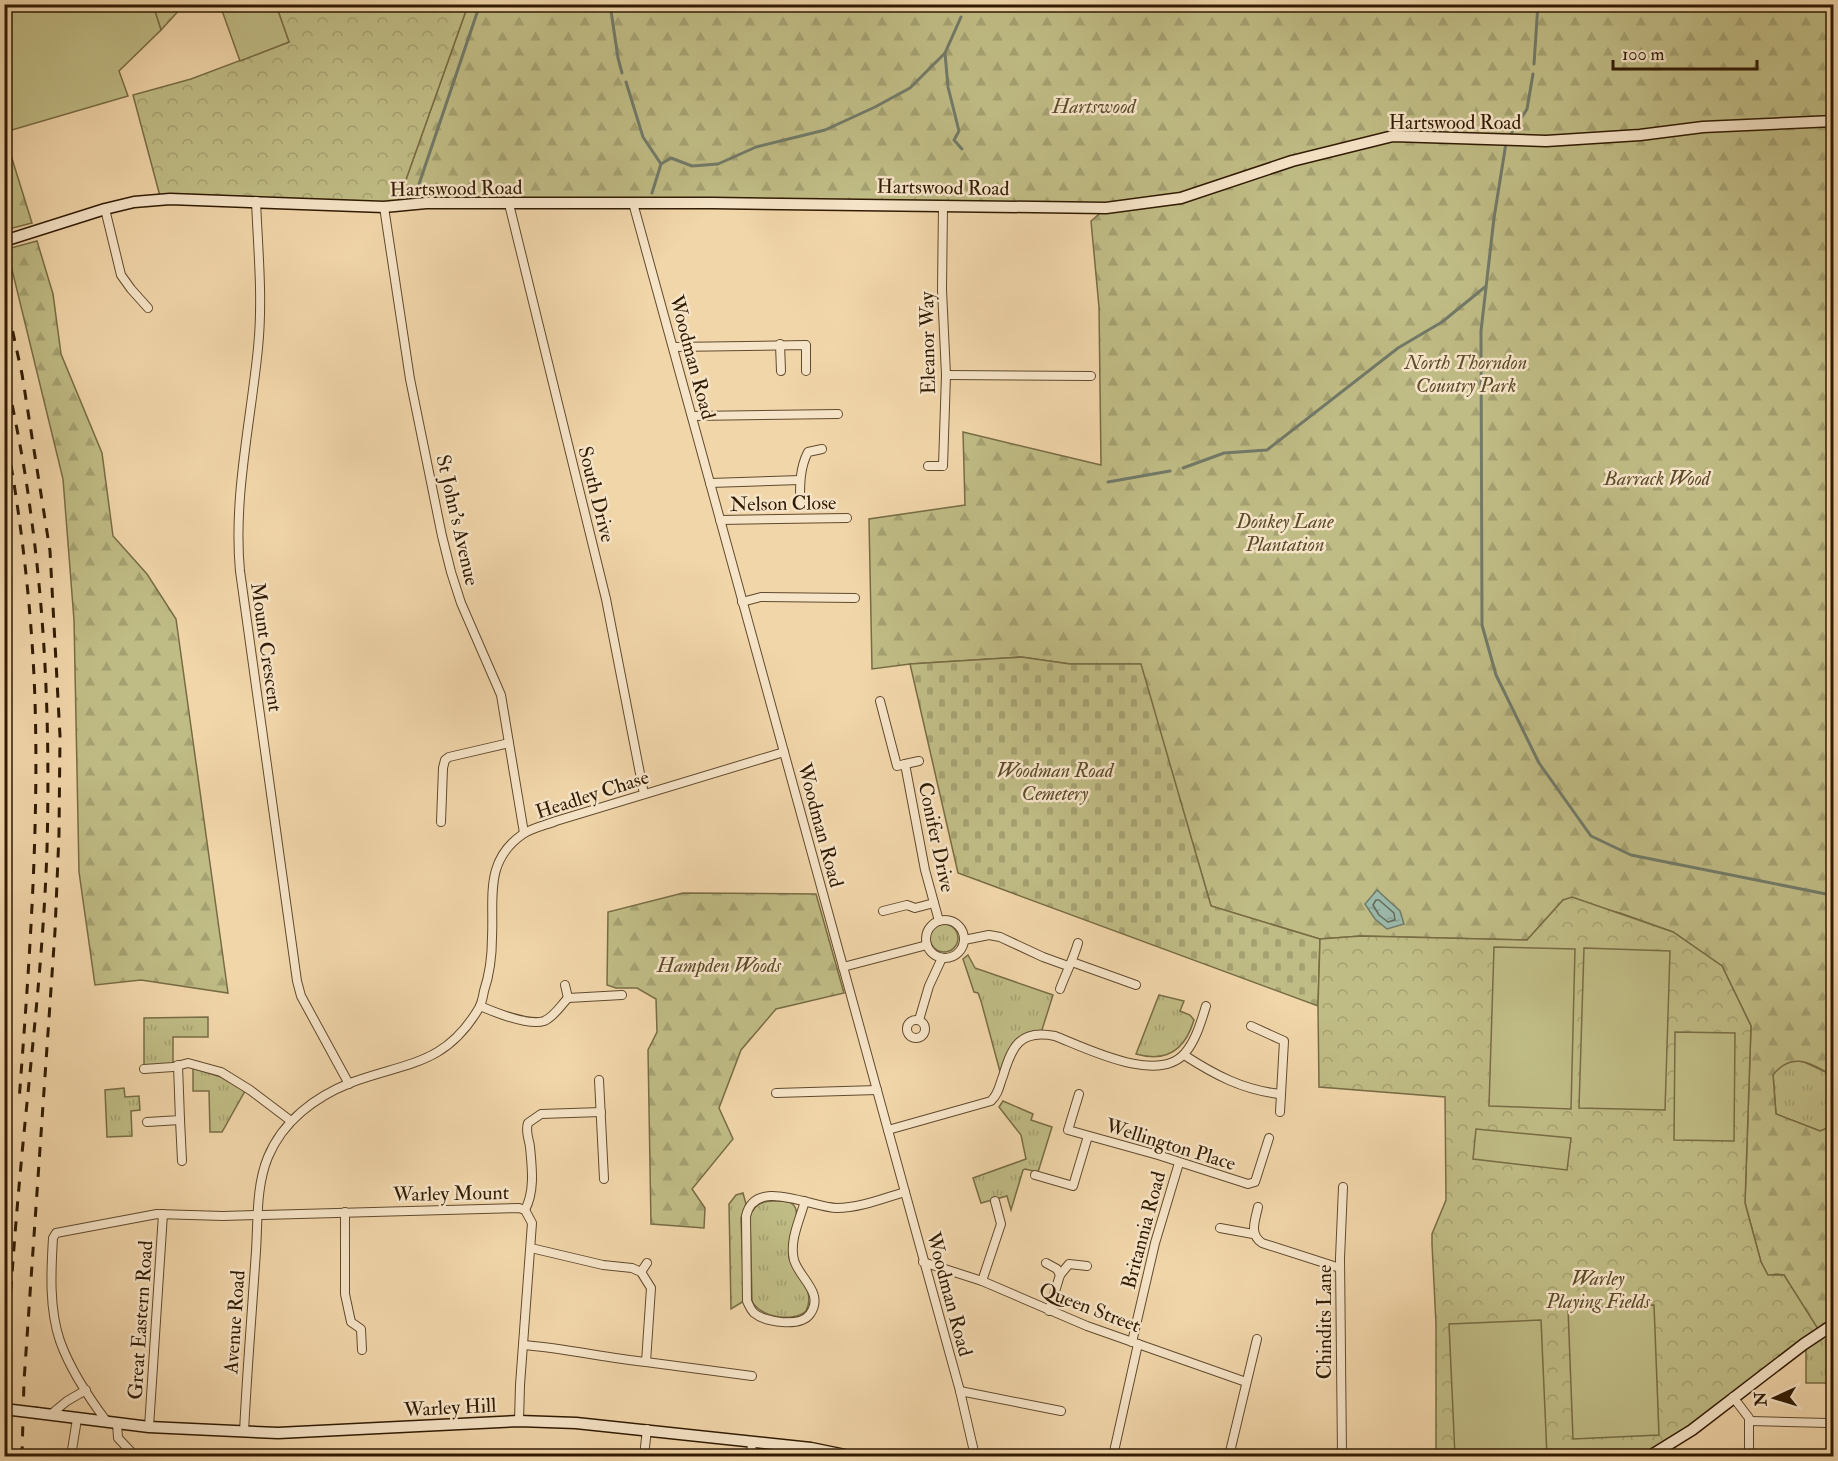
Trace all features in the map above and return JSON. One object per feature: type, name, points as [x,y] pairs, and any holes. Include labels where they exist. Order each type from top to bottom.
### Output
[{"type":"street","name":"Hartswood Road","points":[[4,241],[105,209],[134,202],[170,199],[384,207],[426,203],[633,203],[1106,208],[1181,198],[1292,161],[1393,136],[1546,141],[1640,135],[1703,127],[1833,121]]},
{"type":"street","name":"Mount Crescent","points":[[256,201],[260,326],[243,466],[237,545],[297,981],[301,996],[349,1084]]},
{"type":"street","name":"Woodman Road","points":[[633,203],[960,1390],[975,1456]]},
{"type":"street","name":"South Drive","points":[[509,204],[606,599],[644,794]]},
{"type":"street","name":"Eleanor Way","points":[[928,466],[943,466],[946,375],[942,290],[943,205]]},
{"type":"street","name":"St John's Avenue","points":[[384,207],[406,357],[442,536],[461,603],[501,695],[524,833]]},
{"type":"street","points":[[105,209],[121,275],[130,289],[148,308]]},
{"type":"street","points":[[780,344],[781,372]]},
{"type":"street","points":[[673,347],[806,345],[806,371]]},
{"type":"street","points":[[946,375],[1092,376]]},
{"type":"street","points":[[692,416],[837,414]]},
{"type":"street","points":[[800,507],[800,480],[808,452],[822,449]]},
{"type":"street","points":[[710,483],[800,480]]},
{"type":"street","name":"Nelson Close","points":[[720,520],[847,518]]},
{"type":"street","points":[[742,602],[761,597],[855,598]]},
{"type":"street","name":"Conifer Drive","points":[[880,700],[939,921]]},
{"type":"street","points":[[444,816],[443,768],[445,760],[449,757],[509,743]]},
{"type":"street","name":"Headley Chase","points":[[257,1215],[263,1172],[269,1155],[291,1121],[309,1105],[328,1093],[433,1056],[460,1034],[480,1006],[491,961],[491,890],[494,873],[501,856],[524,833],[556,821],[784,752]]},
{"type":"street","points":[[897,766],[919,760]]},
{"type":"street","points":[[883,911],[907,905],[915,908],[934,903]]},
{"type":"street","points":[[949,920],[962,929],[964,940],[959,953],[952,957],[935,956],[927,945],[927,933],[933,924],[939,921],[949,920]]},
{"type":"street","points":[[964,940],[989,935],[1000,937],[1043,957],[1136,985]]},
{"type":"street","points":[[1060,989],[1078,943]]},
{"type":"street","points":[[843,967],[927,945]]},
{"type":"street","points":[[919,1020],[929,986],[942,958]]},
{"type":"street","points":[[565,985],[568,998]]},
{"type":"street","points":[[480,1006],[531,1022],[543,1021],[550,1017],[568,998],[622,995]]},
{"type":"street","points":[[888,1130],[991,1101],[997,1095],[1013,1048],[1020,1040],[1034,1034],[1054,1036],[1134,1065],[1158,1066],[1172,1062],[1184,1055],[1197,1032],[1206,1006]]},
{"type":"street","points":[[1251,1026],[1284,1041],[1280,1112]]},
{"type":"street","points":[[1184,1055],[1219,1077],[1263,1092],[1280,1094]]},
{"type":"street","points":[[144,1069],[191,1063],[221,1072],[250,1090],[291,1121]]},
{"type":"street","points":[[178,1065],[182,1161]]},
{"type":"street","points":[[599,1080],[604,1179]]},
{"type":"street","points":[[777,1093],[877,1090]]},
{"type":"street","name":"Wellington Place","points":[[1079,1094],[1068,1130],[1230,1180],[1252,1184],[1255,1182],[1269,1138]]},
{"type":"street","points":[[525,1210],[530,1200],[532,1183],[530,1144],[526,1130],[528,1123],[541,1114],[601,1112]]},
{"type":"street","points":[[147,1122],[180,1120]]},
{"type":"street","points":[[1035,1175],[1073,1186],[1088,1136]]},
{"type":"street","name":"Britannia Road","points":[[1113,1456],[1155,1243],[1179,1163]]},
{"type":"street","name":"Chindits Lane","points":[[1342,1187],[1340,1268],[1342,1456]]},
{"type":"street","points":[[805,1201],[793,1250],[796,1265],[812,1290],[813,1308],[808,1317],[798,1321],[766,1318],[754,1313],[747,1300],[746,1216],[747,1209],[755,1201],[767,1197],[788,1197],[839,1208],[905,1192]]},
{"type":"street","points":[[982,1281],[1001,1224],[995,1201]]},
{"type":"street","points":[[1258,1207],[1253,1234],[1256,1239],[1262,1243],[1340,1268]]},
{"type":"street","name":"Warley Mount","points":[[86,1390],[60,1342],[57,1328],[52,1285],[53,1238],[56,1233],[163,1214],[257,1215],[519,1208],[525,1210],[532,1223],[519,1421]]},
{"type":"street","points":[[345,1212],[345,1294],[351,1322],[361,1329],[362,1350]]},
{"type":"street","name":"Great Eastern Road","points":[[150,1427],[163,1214]]},
{"type":"street","name":"Avenue Road","points":[[244,1432],[257,1215]]},
{"type":"street","points":[[1220,1228],[1253,1234]]},
{"type":"street","points":[[531,1248],[590,1263],[632,1268],[641,1272],[648,1281],[651,1296],[646,1362]]},
{"type":"street","name":"Queen Street","points":[[923,1262],[982,1281],[1049,1311],[1246,1382]]},
{"type":"street","points":[[641,1272],[646,1263]]},
{"type":"street","points":[[1046,1263],[1057,1269],[1060,1275]]},
{"type":"street","points":[[1049,1311],[1060,1275],[1069,1264],[1087,1266]]},
{"type":"street","points":[[1650,1456],[1692,1430],[1833,1324]]},
{"type":"street","points":[[1229,1456],[1257,1339]]},
{"type":"street","points":[[523,1345],[581,1352],[612,1359],[752,1376]]},
{"type":"street","points":[[50,1415],[67,1401],[86,1390],[112,1422],[118,1438],[135,1456]]},
{"type":"street","points":[[960,1390],[1061,1411]]},
{"type":"street","points":[[1733,1397],[1750,1421],[1749,1456]]},
{"type":"street","name":"Warley Hill","points":[[4,1409],[150,1427],[244,1432],[308,1432],[519,1421],[576,1423],[812,1448],[850,1456]]},
{"type":"street","points":[[71,1456],[76,1419]]},
{"type":"street","points":[[1750,1421],[1828,1423]]},
{"type":"street","points":[[644,1456],[647,1429]]},
{"type":"street","points":[[751,1456],[752,1442]]},
{"type":"green space","points":[[5,4],[153,5],[161,30],[119,71],[128,96],[5,132]]},
{"type":"green space","points":[[153,5],[187,5],[183,6],[161,30]]},
{"type":"green space","points":[[220,5],[276,5],[289,42],[240,61]]},
{"type":"green space","points":[[276,5],[468,5],[398,202],[161,200],[133,95],[191,79],[289,42]]},
{"type":"green space","name":"North Thorndon Country Park","points":[[468,5],[1833,5],[1834,892],[1826,894],[1833,940],[1830,1006],[1834,1035],[1833,1072],[1830,1074],[1807,1063],[1793,1061],[1786,1063],[1773,1075],[1776,1114],[1820,1131],[1833,1126],[1833,1321],[1816,1331],[1784,1275],[1768,1276],[1761,1262],[1745,1203],[1751,1026],[1722,966],[1673,932],[1620,913],[1563,900],[1527,940],[1361,936],[1320,939],[1211,906],[1140,664],[1070,664],[1021,657],[910,664],[872,669],[869,519],[965,505],[963,432],[1101,465],[1099,307],[1091,221],[1105,209],[398,202]]},
{"type":"green space","points":[[5,136],[32,223],[4,230]]},
{"type":"green space","points":[[37,241],[53,294],[61,354],[102,453],[113,536],[147,574],[176,619],[228,993],[141,980],[95,985],[79,872],[74,620],[63,479],[7,249]]},
{"type":"green space","name":"Woodman Road Cemetery","points":[[1021,657],[1070,664],[1141,664],[1211,906],[1320,939],[1318,1006],[958,873],[910,664]]},
{"type":"green space","name":"Hampden Woods","points":[[683,893],[816,894],[844,993],[776,1009],[741,1050],[719,1108],[733,1139],[692,1189],[705,1208],[704,1228],[651,1224],[648,1050],[657,1032],[656,999],[637,988],[616,988],[607,985],[608,912]]},
{"type":"green space","name":"Warley Playing Fields","points":[[1572,897],[1673,932],[1722,966],[1751,1026],[1745,1203],[1761,1262],[1768,1275],[1784,1275],[1820,1332],[1650,1456],[1436,1456],[1436,1324],[1432,1234],[1446,1200],[1445,1097],[1319,1087],[1320,939],[1361,936],[1527,940],[1563,900]]},
{"type":"green space","points":[[944,924],[954,928],[958,938],[954,948],[944,952],[934,948],[930,938],[934,928]]},
{"type":"green space","points":[[1494,947],[1575,949],[1571,1109],[1489,1106]]},
{"type":"green space","points":[[1584,948],[1670,951],[1665,1110],[1579,1108]]},
{"type":"green space","points":[[968,955],[975,968],[1053,995],[1041,1033],[1020,1040],[1002,1079],[981,1001],[978,993],[974,992],[963,959]]},
{"type":"green space","points":[[1159,995],[1184,1001],[1180,1011],[1190,1015],[1194,1020],[1186,1039],[1173,1052],[1157,1057],[1136,1054]]},
{"type":"green space","points":[[208,1017],[208,1037],[173,1037],[173,1067],[144,1069],[144,1018]]},
{"type":"green space","points":[[1675,1032],[1735,1033],[1734,1141],[1674,1140]]},
{"type":"green space","points":[[1800,1060],[1830,1074],[1833,1071],[1833,1126],[1820,1131],[1776,1114],[1773,1074],[1781,1064]]},
{"type":"green space","points":[[193,1068],[221,1077],[245,1091],[222,1132],[210,1132],[209,1091],[193,1091]]},
{"type":"green space","points":[[124,1088],[125,1097],[139,1096],[140,1110],[131,1111],[132,1136],[107,1137],[105,1090]]},
{"type":"green space","points":[[1003,1101],[1033,1114],[1031,1120],[1052,1127],[1038,1172],[1023,1170],[1011,1210],[1007,1196],[981,1203],[973,1178],[1026,1159],[1021,1135],[999,1107]]},
{"type":"green space","points":[[1476,1129],[1571,1138],[1567,1170],[1473,1159]]},
{"type":"green space","points":[[743,1193],[746,1204],[741,1218],[744,1301],[731,1309],[729,1204],[736,1195]]},
{"type":"green space","points":[[773,1201],[791,1203],[796,1211],[789,1257],[807,1289],[809,1303],[806,1311],[793,1317],[769,1314],[756,1307],[752,1301],[750,1217],[753,1209],[758,1205]]},
{"type":"green space","points":[[1654,1305],[1659,1435],[1573,1439],[1568,1308]]},
{"type":"green space","points":[[1541,1320],[1547,1456],[1455,1456],[1449,1324]]},
{"type":"green space","points":[[1833,1324],[1833,1383],[1806,1383],[1806,1342]]},
{"type":"water","points":[[1377,890],[1400,911],[1404,924],[1387,929],[1375,919],[1365,904]]},
{"type":"waterway","points":[[417,190],[480,4]]},
{"type":"waterway","points":[[610,4],[622,73]]},
{"type":"waterway","points":[[1534,64],[1538,4]]},
{"type":"waterway","points":[[652,193],[661,164],[671,158],[692,166],[718,164],[756,147],[825,130],[910,88],[945,53],[961,17]]},
{"type":"waterway","points":[[945,53],[948,87],[959,131],[954,140],[962,149]]},
{"type":"waterway","points":[[1509,137],[1527,109],[1533,74]]},
{"type":"waterway","points":[[626,82],[643,137],[661,164]]},
{"type":"waterway","points":[[1506,143],[1494,218],[1481,331],[1482,625],[1496,675],[1539,763],[1591,836],[1631,855],[1826,894]]},
{"type":"waterway","points":[[1183,468],[1224,453],[1267,450],[1398,348],[1442,322],[1485,287]]},
{"type":"waterway","points":[[1108,482],[1170,471]]},
{"type":"railway","points":[[4,292],[22,374],[50,551],[60,736],[55,931],[24,1381],[22,1456]]},
{"type":"railway","points":[[4,366],[25,473],[40,593],[46,678],[48,764],[47,849],[42,939],[17,1210],[4,1390]]},
{"type":"railway","points":[[4,426],[25,563],[35,701],[36,801],[30,951],[19,1101]]},
{"type":"park label","name":"Hartswood","points":[[1094,106]]},
{"type":"park label","name":"Barrack Wood","points":[[1657,478]]},
{"type":"park label","name":"Donkey Lane Plantation","points":[[1285,532]]}]
